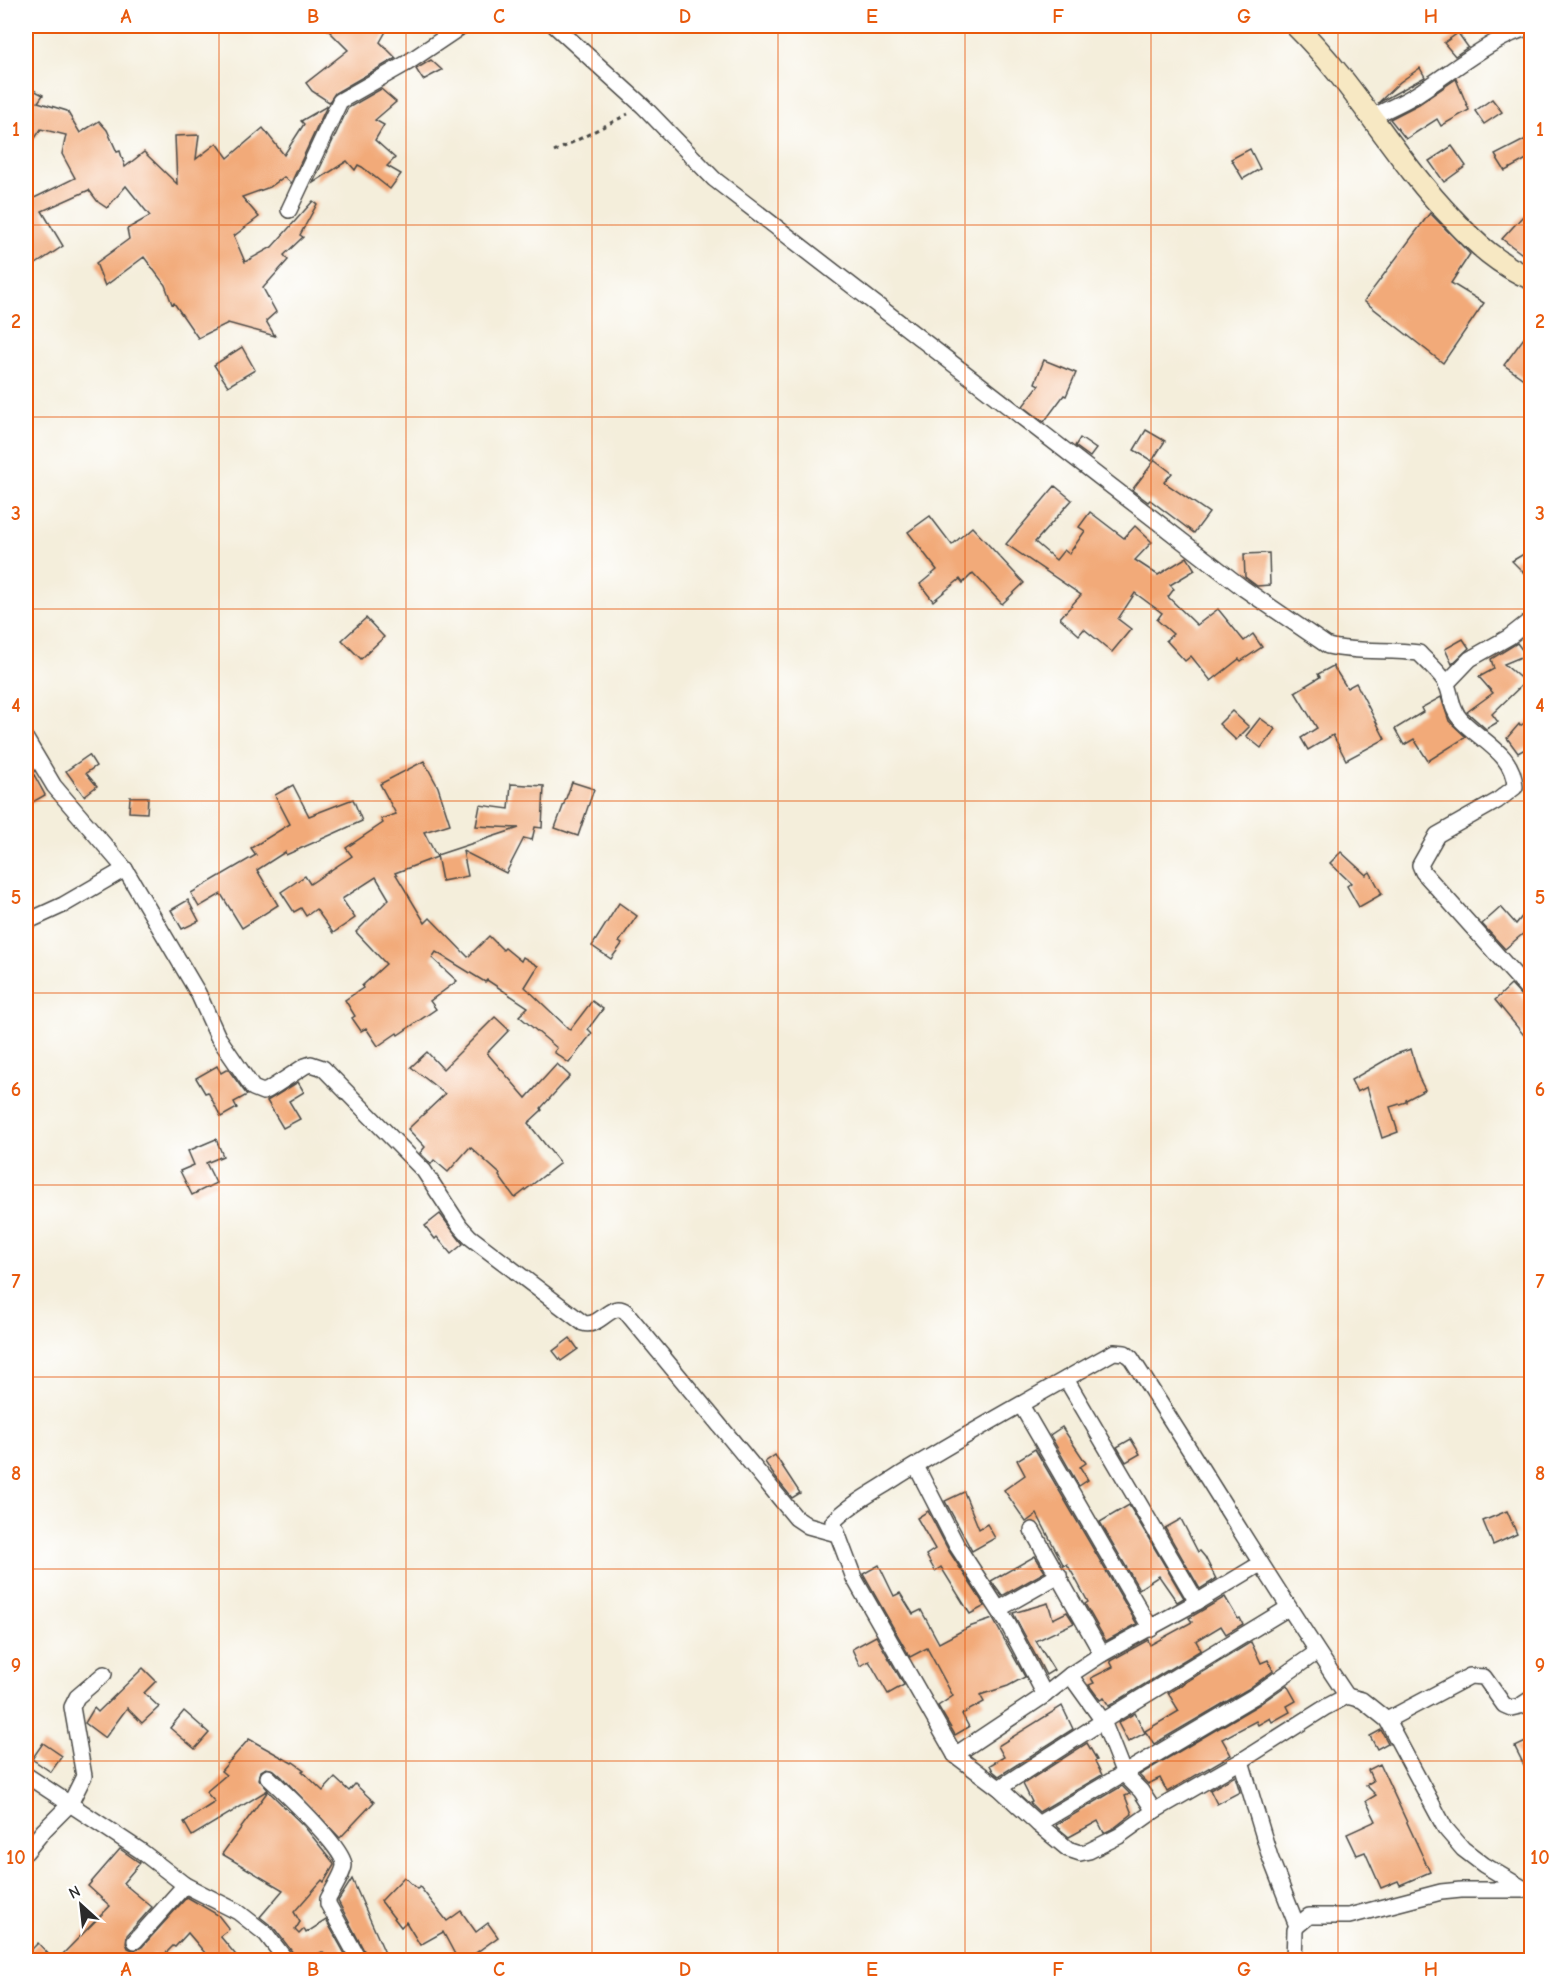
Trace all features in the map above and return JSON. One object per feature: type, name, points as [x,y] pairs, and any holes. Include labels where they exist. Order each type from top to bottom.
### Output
[{"type":"street","points":[[290,210],[340,102],[407,63],[462,26]]},
{"type":"street","points":[[555,26],[643,106],[714,179],[1243,588],[1328,646],[1342,649],[1399,650],[1419,653],[1446,684],[1451,705],[1461,719],[1502,754],[1515,777],[1515,787],[1497,801],[1437,835],[1420,865],[1423,873],[1532,994]]},
{"type":"street","points":[[1296,26],[1320,52],[1436,202],[1476,244],[1497,261],[1532,279]]},
{"type":"street","points":[[1371,117],[1418,93],[1493,44],[1513,33],[1532,27]]},
{"type":"street","points":[[1446,684],[1470,660],[1509,637],[1532,619]]},
{"type":"street","points":[[26,739],[54,786],[125,869],[198,993],[218,1037],[254,1088],[263,1092],[268,1090],[311,1064],[323,1068],[424,1171],[460,1226],[470,1237],[587,1325],[595,1323],[617,1309],[626,1312],[796,1518],[808,1526],[837,1534]]},
{"type":"street","points":[[26,922],[63,905],[125,869]]},
{"type":"street","points":[[1347,1696],[1155,1811],[1119,1836],[1080,1853],[1068,1848],[999,1788],[955,1755],[854,1578],[833,1522],[840,1514],[916,1466],[1066,1379],[1114,1352],[1125,1353],[1131,1358],[1288,1608],[1347,1696],[1362,1700],[1387,1720],[1445,1828],[1463,1849],[1484,1865],[1529,1890]]},
{"type":"street","points":[[1066,1379],[1197,1602]]},
{"type":"street","points":[[1021,1406],[1151,1629]]},
{"type":"street","points":[[916,1466],[957,1546],[999,1609],[1045,1695]]},
{"type":"street","points":[[1032,1530],[1102,1654]]},
{"type":"street","points":[[955,1755],[1102,1654],[1151,1629],[1260,1564]]},
{"type":"street","points":[[999,1609],[1059,1575]]},
{"type":"street","points":[[999,1788],[1103,1721],[1288,1608]]},
{"type":"street","points":[[1038,1824],[1253,1697],[1317,1652]]},
{"type":"street","points":[[26,1852],[70,1804],[84,1776],[72,1707],[77,1697],[104,1674]]},
{"type":"street","points":[[1070,1675],[1103,1721],[1124,1774],[1141,1791],[1155,1811]]},
{"type":"street","points":[[1387,1720],[1470,1676],[1484,1677],[1504,1705],[1510,1708],[1520,1706],[1532,1698]]},
{"type":"street","points":[[1241,1761],[1270,1857],[1297,1926],[1293,1945],[1294,1960]]},
{"type":"street","points":[[26,1775],[141,1851],[185,1885],[238,1912],[266,1934],[286,1960]]},
{"type":"street","points":[[268,1777],[341,1854],[344,1869],[328,1899],[328,1904],[359,1960]]},
{"type":"street","points":[[135,1941],[185,1885]]},
{"type":"street","points":[[1297,1926],[1310,1916],[1349,1916],[1441,1892],[1529,1890]]},
{"type":"path","points":[[554,152],[643,106]]},
{"type":"building","points":[[324,26],[389,26],[380,42],[396,58],[335,93],[329,102],[312,91],[306,83],[348,50]]},
{"type":"building","points":[[1458,33],[1468,47],[1455,56],[1444,43]]},
{"type":"building","points":[[431,60],[442,70],[423,80],[416,69]]},
{"type":"building","points":[[1420,68],[1425,77],[1378,103],[1400,82]]},
{"type":"building","points":[[1456,79],[1469,110],[1441,126],[1437,119],[1406,139],[1390,119],[1419,104]]},
{"type":"building","points":[[26,86],[43,95],[38,102],[67,111],[80,133],[99,121],[107,130],[117,152],[120,151],[125,167],[144,152],[177,184],[175,136],[199,135],[196,159],[217,143],[228,158],[263,128],[284,155],[304,124],[301,121],[327,106],[291,183],[284,177],[270,187],[242,197],[259,217],[234,236],[245,262],[272,247],[313,201],[317,204],[300,235],[303,237],[284,255],[288,260],[263,288],[276,312],[266,321],[275,336],[228,323],[198,338],[174,303],[172,304],[165,285],[144,257],[105,286],[96,263],[129,239],[127,229],[150,216],[126,186],[107,208],[98,202],[89,190],[42,211],[63,246],[36,264],[26,246],[26,202],[75,178],[62,154],[66,135],[41,129],[26,152]]},
{"type":"building","points":[[381,89],[396,102],[375,120],[384,125],[375,140],[395,158],[387,166],[401,174],[390,189],[362,167],[358,165],[355,170],[347,161],[313,183],[348,108]]},
{"type":"building","points":[[1492,99],[1502,112],[1484,124],[1475,111]]},
{"type":"building","points":[[1532,136],[1532,156],[1505,171],[1495,155]]},
{"type":"building","points":[[1452,146],[1466,166],[1444,182],[1429,161]]},
{"type":"building","points":[[1250,149],[1260,169],[1243,179],[1231,159]]},
{"type":"building","points":[[1430,213],[1470,254],[1451,283],[1484,303],[1443,363],[1364,301]]},
{"type":"building","points":[[1523,216],[1532,224],[1532,261],[1502,239]]},
{"type":"building","points":[[1532,327],[1532,385],[1504,365]]},
{"type":"building","points":[[242,347],[255,370],[228,386],[214,365]]},
{"type":"building","points":[[1044,360],[1076,373],[1066,396],[1064,395],[1044,422],[1023,406],[1039,385],[1035,383]]},
{"type":"building","points":[[1146,430],[1165,441],[1152,461],[1134,450]]},
{"type":"building","points":[[1080,438],[1096,449],[1090,457],[1075,446]]},
{"type":"building","points":[[1155,460],[1172,473],[1164,482],[1209,513],[1194,533],[1150,500],[1148,502],[1132,490]]},
{"type":"building","points":[[1055,486],[1072,500],[1035,542],[1056,560],[1064,550],[1069,554],[1085,531],[1079,527],[1090,512],[1124,538],[1135,526],[1152,542],[1135,560],[1158,575],[1187,557],[1195,570],[1170,585],[1174,589],[1168,597],[1197,625],[1218,609],[1244,641],[1253,634],[1262,647],[1241,661],[1239,659],[1211,681],[1191,656],[1185,661],[1166,640],[1173,634],[1157,620],[1162,613],[1135,593],[1118,619],[1131,629],[1112,652],[1084,629],[1079,635],[1060,618],[1081,595],[1006,544]]},
{"type":"building","points":[[930,516],[952,545],[972,527],[1024,583],[1002,604],[973,573],[963,583],[960,579],[933,601],[920,584],[937,570],[908,532]]},
{"type":"building","points":[[1532,549],[1532,581],[1512,561]]},
{"type":"building","points":[[1269,553],[1270,585],[1257,586],[1245,577],[1244,554]]},
{"type":"building","points":[[366,618],[384,637],[361,659],[342,640]]},
{"type":"building","points":[[1463,639],[1469,648],[1452,664],[1445,649]]},
{"type":"building","points":[[1517,643],[1526,655],[1504,664],[1525,682],[1492,714],[1498,722],[1486,729],[1467,712],[1493,693],[1479,677],[1494,669],[1491,659]]},
{"type":"building","points":[[1333,666],[1347,688],[1356,683],[1385,739],[1346,760],[1333,735],[1308,750],[1301,738],[1317,728],[1295,692],[1320,677],[1318,674]]},
{"type":"building","points":[[1441,697],[1449,721],[1466,737],[1428,761],[1414,739],[1404,745],[1395,729],[1423,712],[1421,708]]},
{"type":"building","points":[[1232,711],[1249,727],[1236,740],[1219,724]]},
{"type":"building","points":[[1260,718],[1275,729],[1261,748],[1246,736]]},
{"type":"building","points":[[1532,718],[1532,745],[1518,753],[1507,738],[1519,724],[1520,726]]},
{"type":"building","points":[[89,755],[96,766],[86,773],[97,786],[84,796],[66,771]]},
{"type":"building","points":[[26,760],[45,795],[26,806]]},
{"type":"building","points":[[424,761],[438,787],[450,824],[424,832],[437,857],[395,873],[425,923],[430,918],[468,957],[489,936],[503,950],[505,948],[521,961],[523,957],[538,966],[525,987],[570,1030],[592,1001],[603,1009],[588,1029],[592,1033],[569,1063],[554,1052],[557,1048],[519,1016],[528,1007],[487,980],[485,982],[436,952],[432,958],[457,981],[430,1001],[436,1009],[378,1046],[366,1028],[361,1031],[352,1018],[355,1016],[345,1000],[363,988],[362,986],[386,964],[356,932],[389,899],[376,877],[342,899],[355,918],[333,933],[316,909],[306,916],[301,908],[294,912],[281,892],[305,876],[310,884],[352,856],[346,848],[383,823],[381,819],[396,814],[380,784]]},
{"type":"building","points":[[572,782],[594,789],[578,836],[555,828]]},
{"type":"building","points":[[511,784],[544,786],[542,828],[535,827],[532,840],[524,838],[506,873],[463,851],[468,876],[442,881],[437,855],[519,828],[476,826],[480,805],[509,809]]},
{"type":"building","points":[[293,785],[309,816],[353,799],[362,821],[286,855],[285,852],[257,870],[278,905],[242,928],[221,894],[199,907],[191,893],[256,855],[251,848],[290,824],[275,795]]},
{"type":"building","points":[[130,797],[148,797],[147,813],[129,812]]},
{"type":"building","points":[[1341,852],[1366,875],[1370,872],[1382,894],[1359,907],[1347,886],[1351,883],[1330,863]]},
{"type":"building","points":[[188,900],[199,921],[182,929],[171,910]]},
{"type":"building","points":[[619,903],[637,916],[619,942],[622,944],[611,959],[592,946]]},
{"type":"building","points":[[1532,904],[1532,926],[1505,949],[1482,924],[1501,907],[1516,924]]},
{"type":"building","points":[[1511,985],[1525,1000],[1532,1003],[1532,1045],[1495,1000]]},
{"type":"building","points":[[495,1017],[509,1030],[487,1053],[526,1098],[557,1064],[570,1076],[528,1123],[560,1163],[515,1198],[499,1176],[500,1174],[470,1147],[448,1172],[434,1160],[431,1164],[420,1153],[425,1147],[408,1129],[445,1094],[411,1067],[427,1052],[443,1069]]},
{"type":"building","points":[[1411,1049],[1419,1078],[1425,1090],[1406,1102],[1390,1107],[1398,1132],[1382,1138],[1367,1087],[1357,1092],[1351,1080],[1396,1054]]},
{"type":"building","points":[[217,1066],[221,1073],[228,1069],[247,1095],[234,1102],[237,1108],[221,1117],[208,1092],[205,1093],[196,1078]]},
{"type":"building","points":[[298,1082],[304,1092],[289,1101],[300,1119],[283,1128],[267,1101]]},
{"type":"building","points":[[216,1139],[223,1156],[206,1163],[216,1183],[192,1195],[180,1171],[194,1165],[188,1151]]},
{"type":"building","points":[[440,1214],[463,1244],[451,1254],[425,1226]]},
{"type":"building","points":[[570,1338],[578,1349],[561,1361],[553,1351]]},
{"type":"building","points":[[1062,1427],[1086,1463],[1080,1467],[1088,1480],[1079,1486],[1050,1435]]},
{"type":"building","points":[[1131,1439],[1140,1454],[1126,1462],[1117,1447]]},
{"type":"building","points":[[1035,1449],[1137,1624],[1106,1641],[1085,1604],[1088,1602],[1074,1576],[1067,1564],[1064,1566],[1037,1514],[1026,1522],[1004,1490],[1025,1475],[1017,1460]]},
{"type":"building","points":[[775,1455],[800,1493],[792,1498],[765,1462]]},
{"type":"building","points":[[964,1492],[979,1529],[987,1524],[995,1538],[972,1551],[945,1501]]},
{"type":"building","points":[[1129,1505],[1184,1598],[1177,1602],[1159,1576],[1139,1589],[1100,1522]]},
{"type":"building","points":[[928,1511],[949,1551],[985,1606],[970,1614],[941,1567],[935,1571],[926,1555],[935,1549],[917,1518]]},
{"type":"building","points":[[1507,1511],[1517,1534],[1493,1545],[1483,1521]]},
{"type":"building","points":[[1181,1519],[1198,1552],[1200,1551],[1205,1557],[1216,1579],[1200,1589],[1165,1528]]},
{"type":"building","points":[[1035,1556],[1045,1572],[1002,1596],[991,1581]]},
{"type":"building","points":[[879,1565],[894,1596],[900,1593],[913,1614],[921,1610],[939,1643],[969,1627],[993,1619],[1025,1677],[1008,1686],[980,1695],[984,1702],[962,1714],[969,1727],[955,1735],[938,1706],[953,1696],[927,1648],[910,1657],[863,1574]]},
{"type":"building","points":[[1225,1597],[1243,1624],[1226,1634],[1221,1626],[1196,1641],[1201,1650],[1109,1706],[1104,1698],[1100,1700],[1089,1685],[1094,1683],[1091,1678],[1113,1667],[1110,1661],[1148,1640],[1150,1645],[1192,1622],[1189,1618]]},
{"type":"building","points":[[1048,1603],[1053,1619],[1067,1612],[1074,1623],[1036,1641],[1054,1670],[1046,1675],[1013,1613]]},
{"type":"building","points":[[876,1636],[904,1685],[888,1694],[869,1661],[860,1666],[852,1649]]},
{"type":"building","points":[[1251,1642],[1261,1663],[1268,1660],[1273,1671],[1248,1689],[1154,1744],[1145,1731],[1179,1711],[1168,1693]]},
{"type":"building","points":[[143,1668],[156,1681],[144,1693],[159,1707],[142,1723],[127,1708],[105,1738],[85,1723],[94,1708],[98,1712]]},
{"type":"building","points":[[1287,1685],[1296,1701],[1287,1706],[1290,1712],[1272,1722],[1270,1718],[1258,1725],[1256,1721],[1222,1739],[1231,1755],[1167,1792],[1160,1778],[1148,1784],[1139,1775],[1258,1705]]},
{"type":"building","points":[[1062,1706],[1073,1729],[999,1776],[993,1771],[990,1765],[1004,1757],[998,1746]]},
{"type":"building","points":[[184,1711],[209,1733],[195,1749],[170,1728]]},
{"type":"building","points":[[1135,1713],[1145,1733],[1128,1742],[1118,1723]]},
{"type":"building","points":[[1381,1730],[1388,1743],[1377,1749],[1370,1736]]},
{"type":"building","points":[[249,1739],[293,1762],[304,1770],[302,1771],[323,1791],[335,1778],[349,1791],[355,1784],[374,1802],[340,1838],[282,1777],[274,1770],[266,1768],[261,1771],[259,1779],[268,1790],[192,1836],[184,1822],[215,1802],[206,1792],[226,1775],[221,1771]]},
{"type":"building","points":[[1532,1739],[1532,1781],[1515,1747]]},
{"type":"building","points":[[43,1743],[62,1756],[51,1772],[32,1759]]},
{"type":"building","points":[[1087,1743],[1097,1760],[1095,1761],[1102,1775],[1039,1812],[1030,1803],[1032,1802],[1023,1784]]},
{"type":"building","points":[[1380,1764],[1430,1872],[1400,1885],[1398,1881],[1381,1888],[1365,1852],[1357,1855],[1347,1834],[1376,1821],[1366,1801],[1376,1795],[1366,1785],[1373,1781],[1368,1770]]},
{"type":"building","points":[[1235,1776],[1240,1792],[1217,1804],[1210,1790]]},
{"type":"building","points":[[1122,1786],[1130,1794],[1125,1796],[1132,1814],[1114,1828],[1104,1833],[1098,1821],[1069,1837],[1057,1827],[1056,1825]]},
{"type":"building","points":[[268,1791],[304,1826],[334,1865],[324,1882],[322,1880],[294,1912],[300,1922],[295,1930],[299,1934],[304,1929],[306,1933],[326,1920],[346,1956],[341,1960],[330,1960],[322,1952],[307,1960],[296,1960],[274,1928],[260,1917],[283,1890],[222,1854]]},
{"type":"building","points":[[120,1849],[140,1863],[123,1883],[152,1907],[127,1935],[128,1948],[134,1951],[142,1947],[187,1897],[218,1915],[229,1929],[220,1936],[240,1960],[211,1960],[188,1933],[160,1959],[154,1954],[149,1960],[57,1960],[110,1906],[88,1886]]},
{"type":"building","points":[[404,1877],[417,1889],[420,1887],[447,1921],[461,1911],[476,1932],[488,1923],[498,1937],[473,1955],[476,1960],[458,1960],[443,1932],[420,1945],[406,1922],[401,1927],[381,1901]]},
{"type":"building","points":[[352,1879],[388,1960],[369,1960],[338,1901]]},
{"type":"building","points":[[38,1943],[54,1960],[26,1960],[26,1955]]}]
